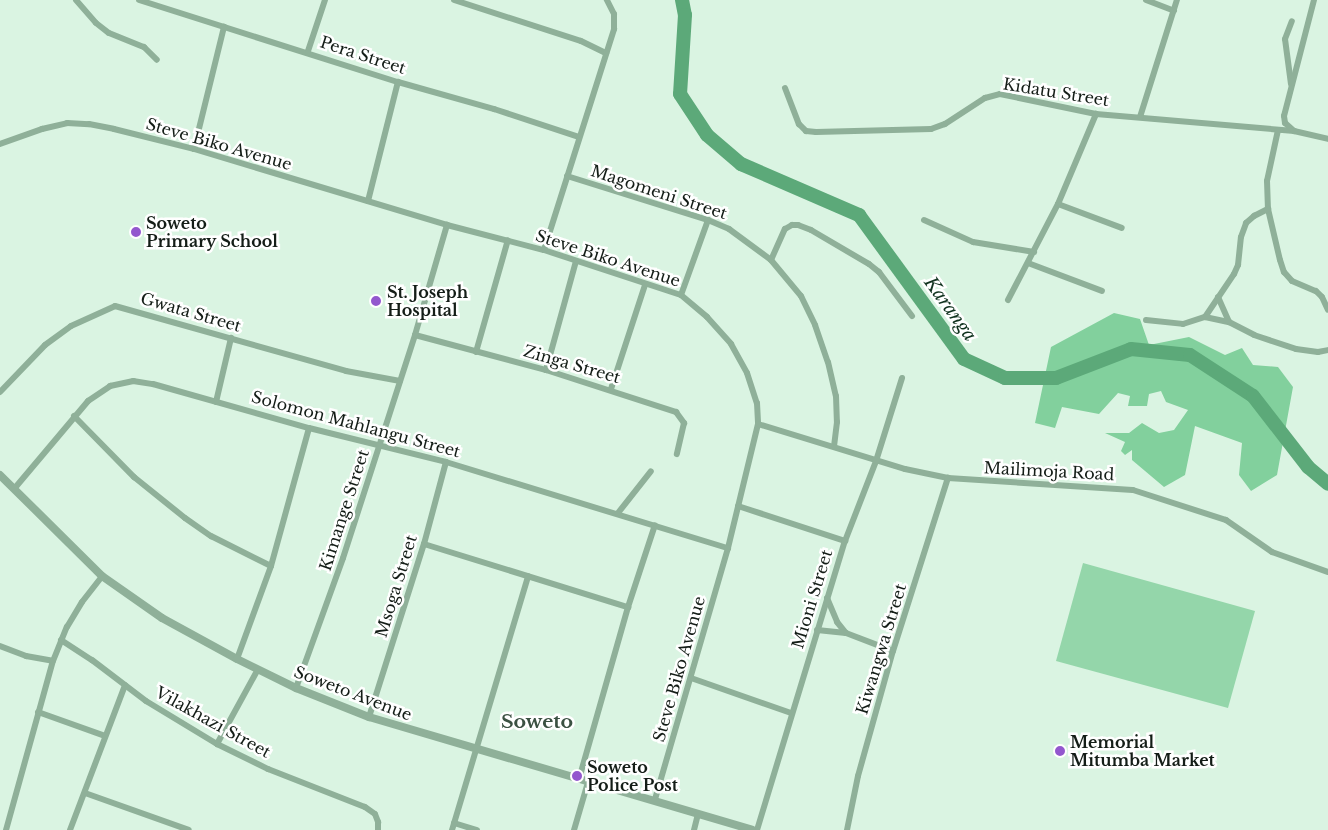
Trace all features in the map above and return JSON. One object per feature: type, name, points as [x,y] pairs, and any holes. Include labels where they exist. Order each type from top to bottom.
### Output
[{"type":"street","points":[[76,0],[96,23],[109,33],[144,47],[156,60]]},
{"type":"street","name":"Pera Street","points":[[139,0],[308,51],[398,82],[494,108],[578,137]]},
{"type":"street","points":[[308,51],[325,0]]},
{"type":"street","points":[[454,0],[582,41],[606,52]]},
{"type":"street","points":[[544,250],[578,137],[614,29],[614,14],[607,0]]},
{"type":"street","points":[[1146,0],[1174,11]]},
{"type":"street","points":[[1140,117],[1177,0]]},
{"type":"street","points":[[1294,131],[1285,123],[1284,116],[1314,0]]},
{"type":"street","points":[[1291,87],[1285,39],[1292,22]]},
{"type":"street","points":[[194,149],[224,27]]},
{"type":"street","points":[[368,201],[398,82]]},
{"type":"street","name":"Kidatu Street","points":[[785,88],[799,124],[806,131],[816,132],[931,129],[945,124],[985,98],[1000,94],[1096,114],[1294,131],[1328,138]]},
{"type":"street","points":[[1008,300],[1058,204],[1096,114]]},
{"type":"street","name":"Steve Biko Avenue","points":[[0,144],[42,129],[67,123],[114,129],[194,149],[447,225],[544,250],[681,295],[707,317],[731,344],[747,373],[758,403],[758,424],[728,548],[655,800]]},
{"type":"street","points":[[1278,130],[1267,181],[1268,208],[1284,272],[1292,281],[1316,291],[1322,297],[1328,310]]},
{"type":"street","name":"Magomeni Street","points":[[567,176],[708,220],[729,229],[771,260],[800,296],[815,325],[828,362],[836,396],[837,422],[834,446]]},
{"type":"street","points":[[1058,204],[1122,228]]},
{"type":"street","points":[[1205,317],[1234,274],[1238,264],[1241,237],[1246,223],[1268,208]]},
{"type":"street","points":[[681,295],[708,220]]},
{"type":"street","points":[[924,220],[973,242],[1034,252]]},
{"type":"street","name":"Kimange Street","points":[[296,688],[337,576],[415,335],[447,225]]},
{"type":"street","points":[[771,260],[785,229],[792,225],[811,230],[869,264],[878,272],[912,316]]},
{"type":"street","points":[[476,352],[508,240]]},
{"type":"street","points":[[546,370],[576,261]]},
{"type":"street","points":[[1028,263],[1102,291]]},
{"type":"street","points":[[611,390],[645,284]]},
{"type":"street","points":[[1218,297],[1229,322]]},
{"type":"street","name":"Gwata Street","points":[[0,392],[45,346],[71,326],[115,306],[339,369],[400,381]]},
{"type":"street","points":[[1146,320],[1183,324],[1205,317],[1229,322],[1254,335],[1296,349],[1318,352],[1328,350]]},
{"type":"street","name":"Zinga Street","points":[[415,335],[546,370],[676,412],[684,423],[684,431],[677,454]]},
{"type":"street","points":[[216,402],[231,338]]},
{"type":"street","name":"Mioni Street","points":[[757,830],[791,713],[845,541],[876,461],[902,378]]},
{"type":"street","name":"Solomon Mahlangu Street","points":[[14,489],[88,401],[110,386],[133,380],[309,428],[446,462],[728,548]]},
{"type":"street","points":[[74,416],[134,477],[185,518],[211,536],[270,566]]},
{"type":"street","name":"Mailimoja Road","points":[[758,424],[834,446],[876,461],[948,478],[1133,490],[1226,520],[1272,552],[1328,572]]},
{"type":"street","points":[[237,659],[270,566],[309,428]]},
{"type":"street","name":"Msoga Street","points":[[369,717],[424,544],[446,462]]},
{"type":"street","points":[[618,513],[652,471]]},
{"type":"street","name":"Soweto Avenue","points":[[0,475],[102,576],[162,618],[237,659],[296,688],[369,717],[752,830]]},
{"type":"street","name":"Kiwangwa Street","points":[[847,830],[860,768],[893,651],[948,478]]},
{"type":"street","points":[[738,506],[845,541]]},
{"type":"street","points":[[579,779],[628,607],[655,525]]},
{"type":"street","points":[[424,544],[628,607]]},
{"type":"street","points":[[6,830],[53,660],[61,640],[82,602],[102,576]]},
{"type":"street","points":[[452,830],[528,576]]},
{"type":"street","points":[[827,598],[837,622],[846,633]]},
{"type":"street","points":[[817,630],[846,633],[893,651]]},
{"type":"street","name":"Vilakhazi Street","points":[[61,640],[146,701],[217,744],[268,769],[365,807],[375,814],[378,830]]},
{"type":"street","points":[[0,646],[26,656],[53,660]]},
{"type":"street","points":[[217,744],[258,669]]},
{"type":"street","points":[[691,678],[791,713]]},
{"type":"street","points":[[70,830],[126,685]]},
{"type":"street","points":[[38,712],[105,736]]},
{"type":"street","points":[[574,830],[588,782]]},
{"type":"street","points":[[85,793],[190,830]]},
{"type":"street","points":[[694,830],[698,814]]},
{"type":"street","points":[[454,823],[477,830]]},
{"type":"green space","points":[[1114,313],[1140,319],[1149,345],[1189,337],[1225,355],[1242,348],[1253,365],[1278,367],[1293,387],[1277,475],[1251,491],[1239,475],[1242,443],[1195,426],[1185,475],[1164,487],[1132,460],[1132,450],[1125,455],[1121,451],[1125,442],[1105,433],[1129,433],[1142,423],[1159,433],[1174,430],[1188,410],[1166,402],[1161,391],[1149,394],[1147,406],[1128,406],[1130,396],[1118,393],[1099,414],[1062,407],[1055,428],[1035,423],[1051,347]]},
{"type":"green space","points":[[1083,563],[1255,611],[1228,708],[1056,661]]},
{"type":"waterway","name":"Karanga","points":[[682,0],[685,15],[680,94],[707,135],[741,164],[859,215],[964,359],[1005,378],[1056,378],[1131,349],[1190,355],[1253,396],[1308,467],[1328,484]]},
{"type":"place","name":"Soweto Primary School","points":[[136,232]]},
{"type":"place","name":"St. Joseph Hospital","points":[[376,301]]},
{"type":"place","name":"Memorial Mitumba Market","points":[[1060,751]]},
{"type":"place","name":"Soweto Police Post","points":[[577,776]]},
{"type":"district","name":"Soweto","points":[[537,722]]}]
